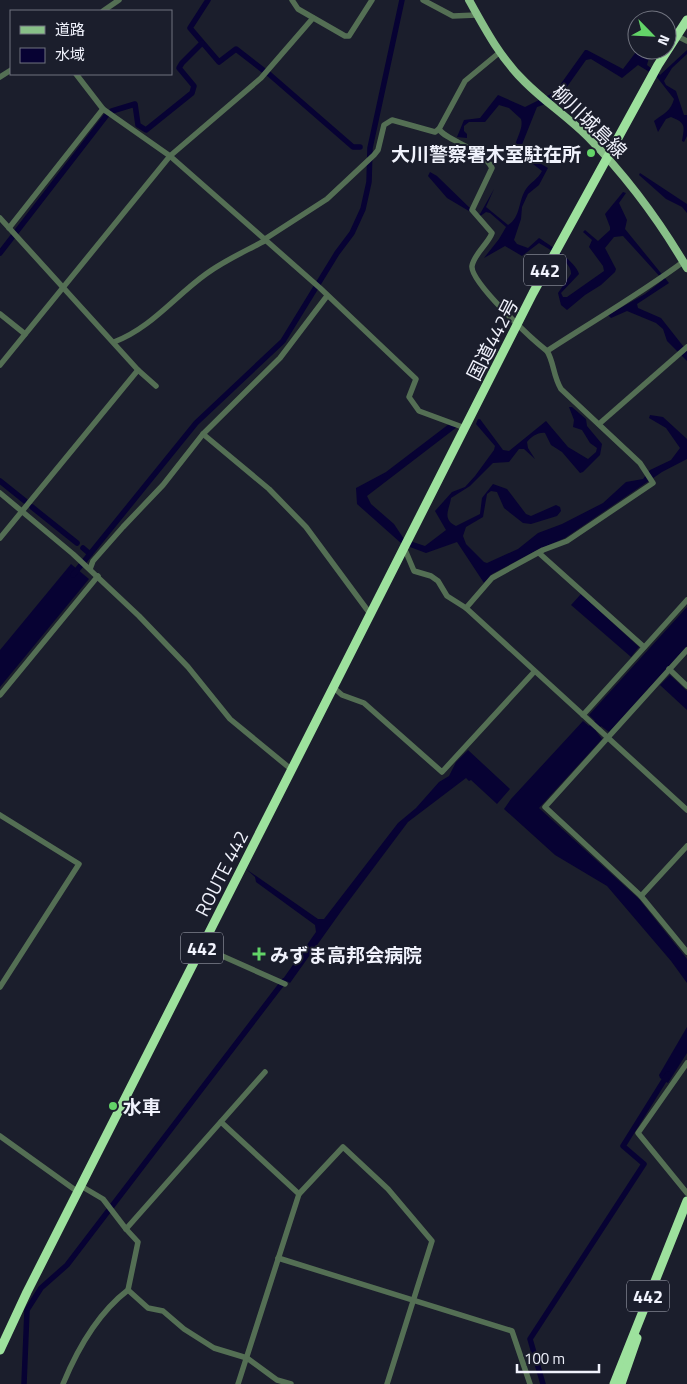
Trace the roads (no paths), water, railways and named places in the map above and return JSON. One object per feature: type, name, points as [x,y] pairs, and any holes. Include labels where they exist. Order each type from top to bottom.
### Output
[{"type":"highway","name":"国道442号","points":[[677,36],[687,20]]},
{"type":"highway","name":"国道442号","points":[[403,549],[518,323],[661,60]]},
{"type":"highway","name":"ROUTE 442","points":[[0,1350],[79,1189],[403,549]]},
{"type":"highway","name":"442","points":[[614,1384],[686,1207]]},
{"type":"highway","name":"442","points":[[621,1384],[686,1207]]},
{"type":"main road","name":"柳川城島線","points":[[471,1],[500,52],[524,81],[575,124],[607,157],[646,204],[685,265]]},
{"type":"street","points":[[105,10],[120,0]]},
{"type":"street","points":[[292,0],[298,8],[313,18],[341,34],[349,36],[372,0]]},
{"type":"street","points":[[423,0],[453,16],[477,14]]},
{"type":"street","points":[[0,365],[170,156],[261,78],[313,18]]},
{"type":"street","points":[[677,36],[687,41]]},
{"type":"street","points":[[114,342],[130,336],[147,325],[204,274],[266,240],[327,199],[378,150],[384,125],[392,120],[435,132],[439,129],[465,81],[500,52]]},
{"type":"street","points":[[77,75],[103,109],[170,156],[320,288],[326,296],[416,379],[409,397],[419,411],[465,428]]},
{"type":"street","points":[[10,229],[103,109]]},
{"type":"street","points":[[439,129],[442,133],[465,144],[491,166],[489,178],[472,210],[492,233],[473,263],[472,270],[506,315],[518,323],[547,351],[550,356],[552,371],[561,389],[640,463],[653,483],[566,541],[539,552],[492,578],[466,608]]},
{"type":"street","points":[[0,218],[138,370],[156,386]]},
{"type":"street","points":[[547,351],[629,298],[685,265]]},
{"type":"street","points":[[89,568],[123,527],[163,485],[203,434],[280,358],[326,296]]},
{"type":"street","points":[[0,314],[25,334]]},
{"type":"street","points":[[599,424],[687,347]]},
{"type":"street","points":[[0,538],[138,370]]},
{"type":"street","points":[[203,434],[268,489],[306,527],[371,615]]},
{"type":"street","points":[[0,492],[89,568],[137,613],[188,667],[230,719],[292,770]]},
{"type":"street","points":[[403,549],[414,571],[431,576],[438,581],[447,596],[466,608],[687,810]]},
{"type":"street","points":[[539,552],[644,647]]},
{"type":"street","points":[[0,695],[98,576]]},
{"type":"street","points":[[585,716],[687,600]]},
{"type":"street","points":[[687,650],[607,736],[544,808],[641,896],[687,952]]},
{"type":"street","points":[[670,670],[687,686]]},
{"type":"street","points":[[334,688],[342,695],[364,703],[442,772],[534,672]]},
{"type":"street","points":[[0,815],[79,864],[0,987]]},
{"type":"street","points":[[641,896],[687,846]]},
{"type":"street","points":[[202,948],[285,984]]},
{"type":"street","points":[[687,1062],[638,1133],[687,1194]]},
{"type":"street","points":[[126,1229],[265,1072]]},
{"type":"street","points":[[221,1122],[299,1194]]},
{"type":"street","points":[[0,1136],[79,1189],[103,1199],[138,1242],[128,1290],[117,1299],[75,1353],[63,1384]]},
{"type":"street","points":[[238,1384],[248,1358],[299,1194],[343,1147],[388,1189],[432,1241],[387,1384]]},
{"type":"street","points":[[278,1258],[512,1331],[530,1384]]},
{"type":"street","points":[[128,1290],[148,1308],[163,1311],[184,1330],[214,1348],[248,1358],[277,1380],[292,1384]]},
{"type":"water","points":[[585,50],[623,69],[630,60],[648,60],[647,65],[660,75],[687,50],[687,54],[672,68],[664,81],[666,85],[676,91],[684,115],[687,115],[687,136],[684,142],[682,141],[682,124],[671,117],[666,119],[658,132],[654,121],[669,109],[674,99],[656,76],[638,65],[622,78],[591,59],[586,60],[564,91],[552,102],[537,107],[521,147],[524,154],[548,168],[539,185],[528,194],[522,207],[521,219],[514,240],[517,244],[528,248],[539,238],[573,264],[579,274],[561,293],[563,297],[567,297],[604,271],[603,266],[589,247],[592,240],[583,232],[585,230],[598,241],[610,230],[605,214],[623,192],[626,193],[619,203],[627,220],[625,229],[669,283],[637,304],[638,308],[661,318],[687,351],[687,361],[667,341],[663,329],[656,323],[627,311],[611,318],[608,315],[645,294],[663,280],[623,236],[614,237],[605,248],[616,269],[615,272],[601,285],[567,310],[561,305],[558,293],[571,274],[564,260],[539,243],[522,256],[505,246],[484,258],[506,227],[490,213],[486,212],[479,217],[447,198],[428,176],[430,172],[437,176],[474,212],[480,214],[494,189],[486,207],[508,225],[515,218],[526,189],[542,171],[524,157],[517,158],[515,154],[515,144],[522,124],[521,119],[509,108],[499,105],[485,122],[469,122],[464,126],[467,138],[457,137],[464,120],[480,118],[498,95],[525,107],[555,92]]},
{"type":"water","points":[[640,173],[687,204],[687,213],[682,207],[666,199],[639,175]]},
{"type":"water","points":[[569,407],[572,407],[586,419],[587,426],[602,444],[600,455],[583,472],[580,473],[562,452],[551,445],[545,433],[540,433],[527,442],[528,448],[535,459],[524,449],[519,449],[509,462],[493,463],[470,486],[451,498],[448,517],[451,523],[456,526],[480,514],[482,498],[493,484],[507,489],[526,514],[531,516],[556,505],[560,507],[561,511],[557,516],[531,524],[523,523],[504,508],[497,492],[491,491],[487,494],[483,517],[466,527],[463,536],[466,544],[484,562],[487,563],[518,549],[538,533],[562,524],[603,503],[626,482],[643,479],[650,470],[671,460],[680,448],[666,428],[649,418],[650,415],[663,417],[687,439],[687,459],[662,472],[565,538],[537,550],[492,574],[484,583],[457,542],[426,553],[402,544],[357,504],[356,488],[386,472],[449,424],[457,427],[367,496],[371,504],[394,524],[404,539],[425,546],[446,530],[435,511],[452,492],[465,487],[494,450],[495,446],[476,424],[478,419],[480,419],[503,450],[509,451],[546,421],[568,447],[588,459],[596,452],[597,448],[590,443],[582,430],[573,427],[574,420]]},
{"type":"water","points":[[71,564],[89,579],[0,687],[0,650]]},
{"type":"water","points":[[581,594],[639,647],[631,657],[571,605]]},
{"type":"water","points":[[687,607],[687,646],[609,732],[601,726],[596,731],[602,739],[539,808],[639,899],[687,959],[687,983],[671,961],[607,886],[555,855],[504,809],[583,721],[589,726],[595,721],[589,715]]},
{"type":"water","points":[[670,675],[687,691],[687,710],[660,685]]},
{"type":"water","points":[[468,750],[510,789],[497,804],[471,780],[469,781],[466,778],[408,822],[290,983],[283,979],[316,932],[315,925],[256,882],[255,877],[246,869],[318,919],[324,919],[398,823],[416,808],[439,782],[449,776],[456,762]]},
{"type":"water","points":[[687,1027],[687,1053],[668,1083],[660,1078],[659,1075]]},
{"type":"waterway","points":[[208,0],[190,28],[219,62],[236,49],[263,70]]},
{"type":"waterway","points":[[73,575],[196,423],[283,341],[337,253],[352,233],[363,209],[369,182],[370,148],[402,0]]},
{"type":"waterway","points":[[112,111],[135,104],[138,125],[146,130],[192,93],[194,86],[179,68],[202,43]]},
{"type":"waterway","points":[[269,74],[353,147],[360,147]]},
{"type":"waterway","points":[[0,253],[106,116]]},
{"type":"waterway","points":[[0,481],[25,501]]},
{"type":"waterway","points":[[32,507],[77,543]]},
{"type":"waterway","points":[[83,548],[90,554]]},
{"type":"waterway","points":[[24,1384],[27,1310],[41,1288],[67,1265],[284,981]]},
{"type":"waterway","points":[[543,1384],[530,1339],[644,1164],[623,1146],[668,1074]]},
{"type":"place","name":"大川警察署木室駐在所","points":[[591,153]]},
{"type":"place","name":"みずま高邦会病院","points":[[259,954]]},
{"type":"place","name":"水車","points":[[113,1106]]}]
